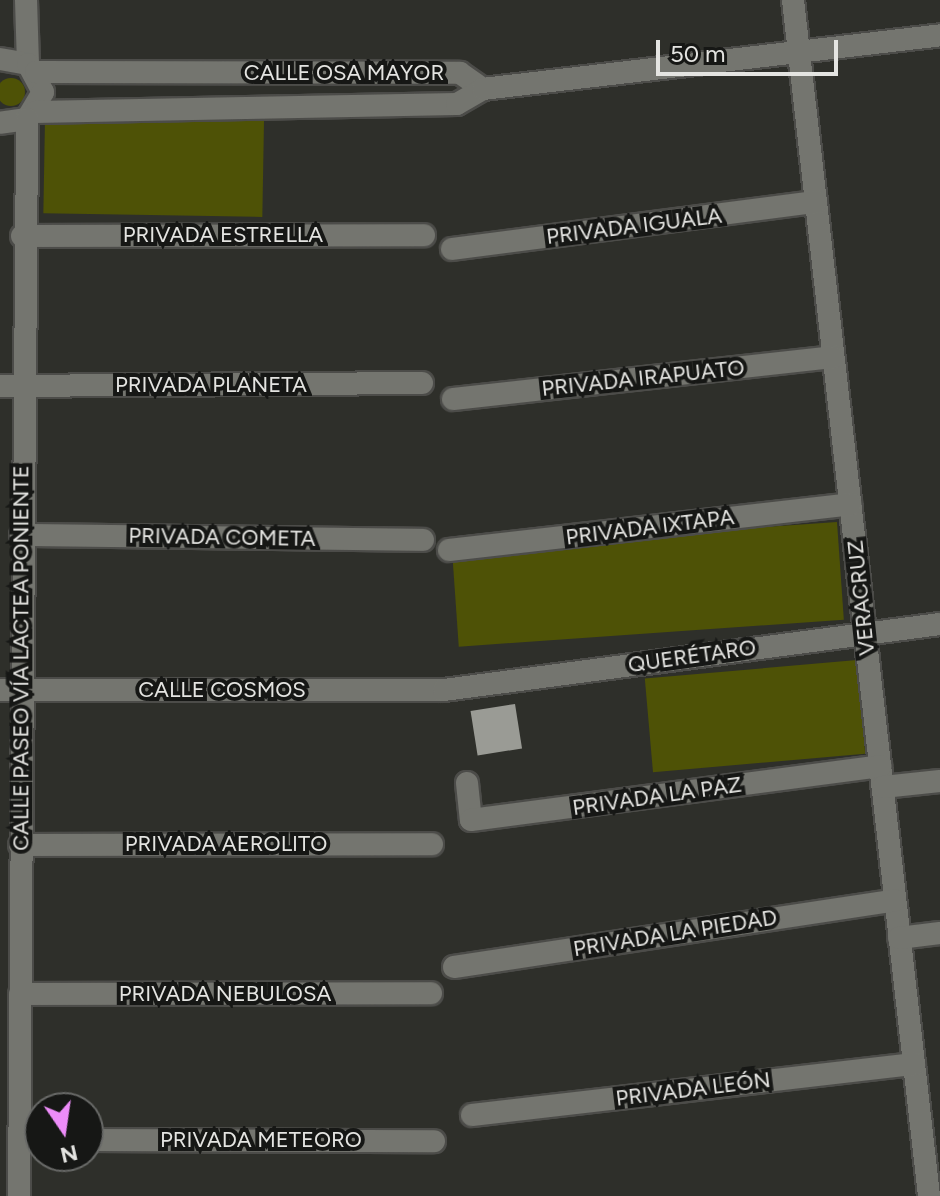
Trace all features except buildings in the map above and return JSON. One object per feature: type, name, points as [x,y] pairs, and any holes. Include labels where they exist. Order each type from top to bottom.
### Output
[{"type":"street","points":[[26,0],[32,68]]},
{"type":"street","name":"VERACRUZ","points":[[793,0],[914,1064],[929,1097],[929,1196]]},
{"type":"street","points":[[483,89],[798,49],[940,35]]},
{"type":"street","name":"CALLE OSA MAYOR","points":[[0,59],[32,68],[460,73],[483,89],[457,104],[31,116],[0,123]]},
{"type":"street","name":"CALLE PASEO VÍA LACTEA PONIENTE","points":[[27,1092],[20,994],[20,845],[10,690],[21,535],[11,386],[31,116],[43,92],[32,68]]},
{"type":"street","name":"PRIVADA IGUALA","points":[[452,249],[816,202]]},
{"type":"street","name":"PRIVADA ESTRELLA","points":[[22,236],[424,235]]},
{"type":"street","name":"PRIVADA IRAPUATO","points":[[453,399],[833,357]]},
{"type":"street","name":"PRIVADA PLANETA","points":[[11,386],[422,383]]},
{"type":"street","name":"PRIVADA IXTAPA","points":[[449,550],[850,504]]},
{"type":"street","name":"PRIVADA COMETA","points":[[21,535],[423,540]]},
{"type":"street","name":"QUERÉTARO","points":[[444,690],[940,624]]},
{"type":"street","name":"CALLE COSMOS","points":[[10,690],[444,690]]},
{"type":"street","points":[[881,777],[940,781]]},
{"type":"street","name":"PRIVADA LA PAZ","points":[[467,783],[471,820],[881,777]]},
{"type":"street","name":"PRIVADA AEROLITO","points":[[20,845],[432,844]]},
{"type":"street","name":"PRIVADA LA PIEDAD","points":[[454,967],[895,900]]},
{"type":"street","points":[[899,938],[940,933]]},
{"type":"street","name":"PRIVADA NEBULOSA","points":[[20,994],[431,993]]},
{"type":"street","name":"PRIVADA LEÓN","points":[[472,1115],[914,1064]]},
{"type":"street","name":"PRIVADA METEORO","points":[[104,1140],[434,1141]]},
{"type":"street","name":"CALLE PASEO VÍA LACTEA PONIENTE","points":[[19,1196],[24,1170]]},
{"type":"shaded area","points":[[11,78],[21,82],[25,92],[21,102],[11,106],[1,102],[-3,92],[1,82]]},
{"type":"shaded area","points":[[45,117],[264,121],[262,217],[43,213]]},
{"type":"shaded area","points":[[837,522],[844,620],[459,647],[452,549]]},
{"type":"shaded area","points":[[857,660],[865,754],[653,772],[645,679]]}]
